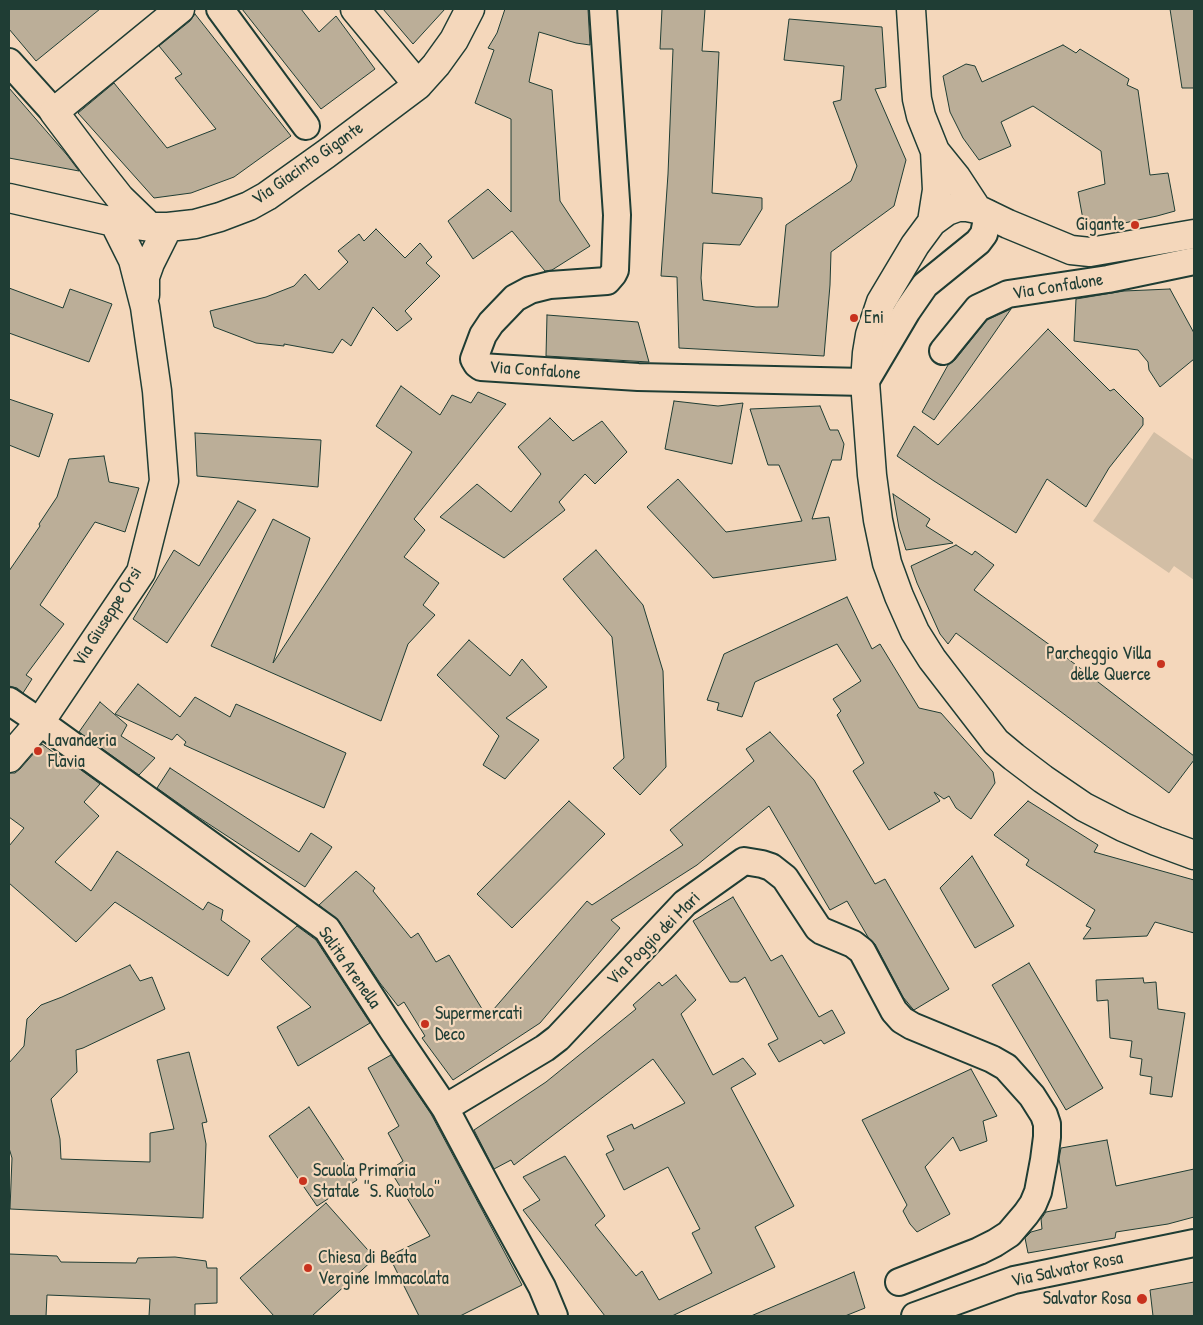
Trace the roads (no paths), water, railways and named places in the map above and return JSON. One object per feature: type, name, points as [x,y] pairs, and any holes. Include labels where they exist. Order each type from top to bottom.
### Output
[{"type":"main road","points":[[159,227],[120,198],[54,112],[180,9]]},
{"type":"main road","points":[[355,9],[418,84]]},
{"type":"main road","name":"Via Giacinto Gigante","points":[[9,198],[114,222],[159,227],[195,224],[249,206],[267,196],[326,154],[418,84],[436,65],[454,40],[470,9]]},
{"type":"main road","points":[[911,9],[916,93],[921,116],[935,151],[982,211]]},
{"type":"main road","points":[[932,222],[937,190],[935,151]]},
{"type":"main road","points":[[76,213],[91,183],[94,165]]},
{"type":"main road","points":[[1194,234],[1090,252],[1071,250],[982,211],[958,207],[948,211],[932,222],[915,245],[882,302],[870,335],[865,382],[872,475],[878,520],[888,563],[899,596],[915,632],[932,659],[996,742],[1043,780],[1084,807],[1123,828],[1194,855]]},
{"type":"main road","name":"Via Giuseppe Orsi","points":[[9,758],[40,722],[141,572],[164,481],[158,400],[145,307],[133,260],[114,222]]},
{"type":"main road","name":"Via Giuseppe Orsi","points":[[145,307],[145,277],[159,227]]},
{"type":"street","points":[[220,9],[306,126]]},
{"type":"street","name":"Via Confalone","points":[[603,9],[617,216],[614,274],[607,281],[550,285],[530,290],[515,298],[491,323],[483,335],[474,359],[477,364],[484,368],[638,377],[865,382]]},
{"type":"street","points":[[9,62],[54,112]]},
{"type":"street","points":[[865,382],[907,312],[926,286],[978,242],[984,234],[982,211]]},
{"type":"street","name":"Via Confalone","points":[[943,351],[978,308],[1008,294],[1108,279],[1194,261]]},
{"type":"street","name":"Salita Arenella","points":[[9,701],[327,929],[445,1108],[542,1288],[554,1316]]},
{"type":"street","name":"Via Poggio dei Mari","points":[[445,1108],[545,1048],[558,1038],[685,903],[744,861],[771,867],[784,878],[818,928],[854,944],[862,951],[894,1011],[902,1020],[912,1026],[992,1059],[1006,1068],[1032,1096],[1044,1114],[1047,1137],[1038,1192],[1033,1204],[1009,1234],[979,1251],[899,1282]]},
{"type":"street","name":"Via Salvator Rosa","points":[[915,1316],[1014,1280],[1194,1243]]},
{"type":"place","name":"Gigante","points":[[1135,225]]},
{"type":"place","name":"Eni","points":[[854,318]]},
{"type":"place","name":"Parcheggio Villa delle Querce","points":[[1161,664]]},
{"type":"place","name":"Lavanderia Flavia","points":[[38,751]]},
{"type":"place","name":"Supermercati Deco","points":[[425,1024]]},
{"type":"place","name":"Scuola Primaria Statale ''S. Ruotolo''","points":[[303,1181]]},
{"type":"place","name":"Chiesa di Beata Vergine Immacolata","points":[[308,1268]]},
{"type":"place","name":"Salvator Rosa","points":[[1142,1299]]}]
